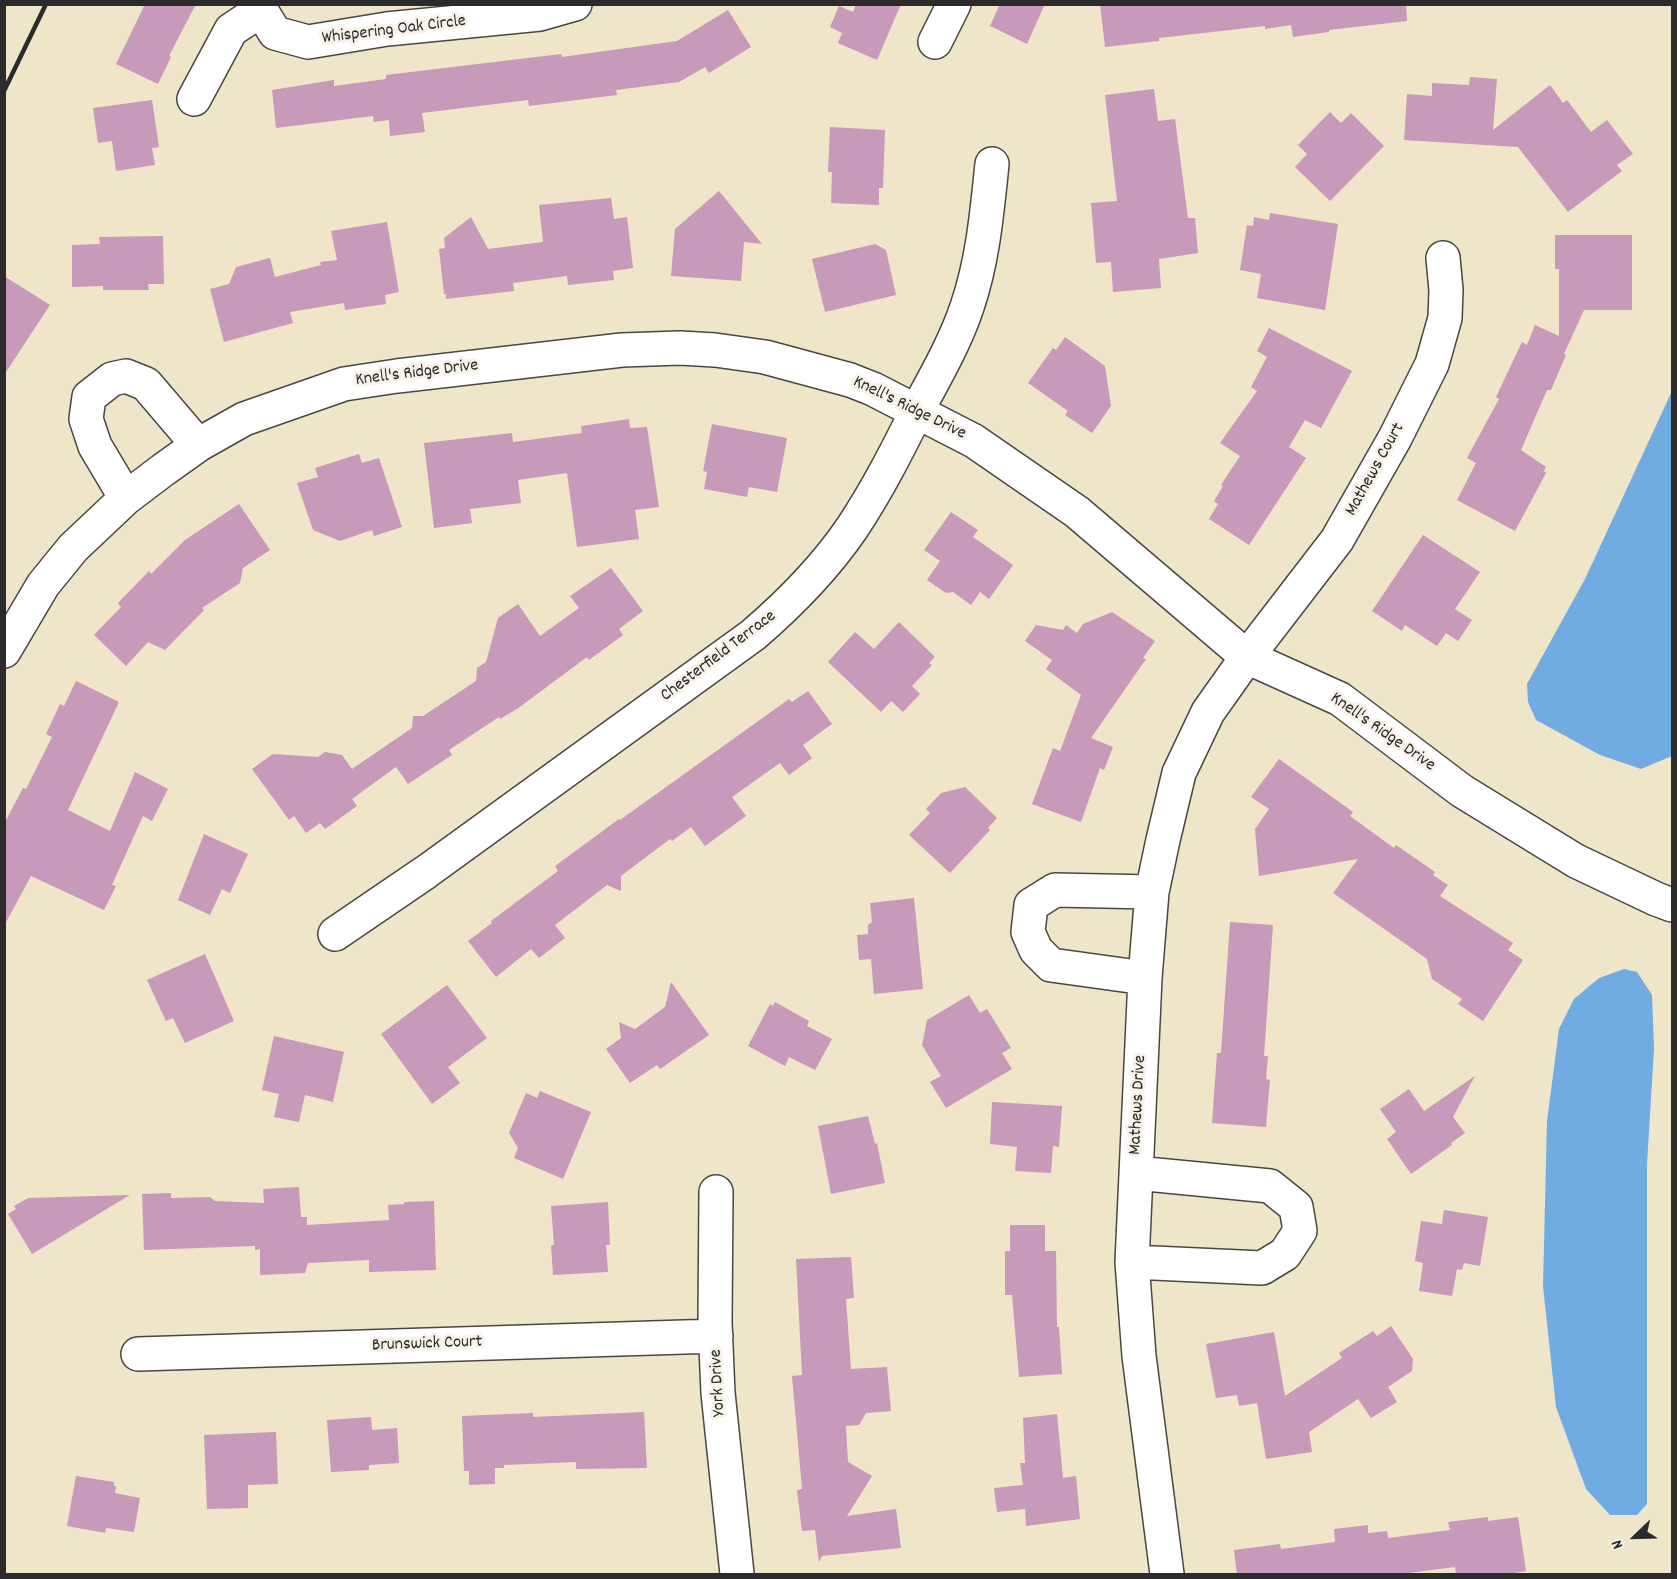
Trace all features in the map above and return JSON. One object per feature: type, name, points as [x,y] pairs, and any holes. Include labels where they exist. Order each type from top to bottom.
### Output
[{"type":"street","name":"Whispering Oak Circle","points":[[194,99],[231,30],[260,7],[275,33],[308,42],[387,29],[540,14],[575,4]]},
{"type":"street","points":[[935,42],[954,4]]},
{"type":"street","name":"Chesterfield Terrace","points":[[335,934],[455,851],[753,635],[780,612],[805,585],[850,530],[878,486],[967,307],[985,238],[992,164]]},
{"type":"street","name":"Mathews Court","points":[[1247,657],[1337,540],[1395,438],[1432,364],[1445,318],[1446,290],[1443,258]]},
{"type":"street","name":"Knell's Ridge Drive","points":[[4,651],[43,585],[73,548],[126,498],[198,445],[244,419],[344,384],[397,375],[622,350],[680,348],[765,357],[850,380],[974,441],[1077,512],[1247,657],[1340,699],[1462,791],[1576,861],[1656,900],[1672,905]]},
{"type":"street","points":[[126,498],[95,446],[86,419],[89,397],[112,379],[126,376],[146,384],[198,445]]},
{"type":"street","name":"Mathews Drive","points":[[1167,1575],[1139,1356],[1132,1262],[1145,978],[1152,892],[1179,773],[1208,712],[1247,657]]},
{"type":"street","points":[[1145,978],[1051,965],[1036,950],[1028,932],[1031,905],[1055,890],[1152,892]]},
{"type":"street","points":[[1132,1262],[1262,1268],[1286,1254],[1300,1231],[1296,1207],[1270,1186],[1136,1173]]},
{"type":"street","name":"York Drive","points":[[716,1192],[718,1393],[737,1575]]},
{"type":"street","name":"Brunswick Court","points":[[138,1354],[717,1336]]},
{"type":"water","points":[[1672,391],[1672,756],[1641,769],[1600,755],[1536,720],[1528,702],[1527,684],[1585,579]]},
{"type":"water","points":[[1624,969],[1637,972],[1652,995],[1654,1049],[1647,1164],[1647,1504],[1637,1515],[1610,1515],[1586,1489],[1556,1407],[1543,1286],[1547,1121],[1559,1029],[1574,999],[1599,978]]},
{"type":"building","points":[[145,4],[196,4],[169,56],[171,57],[158,84],[116,64]]},
{"type":"building","points":[[856,4],[901,4],[877,60],[838,43],[842,33],[830,27],[839,6],[853,12]]},
{"type":"building","points":[[1000,4],[1045,4],[1027,44],[990,26]]},
{"type":"building","points":[[1100,4],[1406,4],[1407,21],[1329,30],[1329,32],[1293,37],[1291,25],[1265,29],[1265,26],[1159,38],[1159,41],[1105,47]]},
{"type":"building","points":[[728,10],[751,47],[709,73],[705,67],[679,82],[616,90],[617,95],[529,106],[528,100],[422,113],[425,132],[390,136],[389,120],[374,122],[373,116],[276,128],[272,90],[334,80],[334,86],[386,79],[386,75],[561,54],[562,57],[677,41]]},
{"type":"building","points":[[1470,77],[1497,79],[1493,130],[1550,85],[1563,103],[1567,100],[1591,132],[1607,120],[1633,154],[1617,165],[1622,171],[1568,212],[1518,147],[1404,140],[1407,94],[1432,96],[1432,83],[1469,85]]},
{"type":"building","points":[[1154,89],[1158,121],[1175,119],[1188,218],[1195,218],[1198,253],[1159,259],[1161,288],[1113,292],[1111,262],[1096,263],[1091,203],[1117,201],[1105,95]]},
{"type":"building","points":[[152,100],[159,147],[152,148],[155,165],[116,171],[112,141],[98,143],[93,108]]},
{"type":"building","points":[[1330,112],[1341,123],[1351,113],[1384,146],[1330,201],[1295,167],[1307,154],[1298,145]]},
{"type":"building","points":[[830,127],[885,130],[883,188],[879,188],[879,205],[831,203],[832,172],[828,172]]},
{"type":"building","points":[[719,191],[762,244],[744,242],[741,281],[671,276],[675,229]]},
{"type":"building","points":[[611,198],[614,219],[627,217],[633,268],[613,271],[614,280],[568,285],[567,276],[513,283],[514,291],[446,299],[439,249],[445,248],[444,238],[471,217],[488,249],[543,242],[539,205]]},
{"type":"building","points":[[1270,213],[1338,224],[1325,310],[1257,298],[1261,274],[1240,270],[1247,225],[1253,226],[1254,217],[1269,220]]},
{"type":"building","points":[[387,222],[399,292],[385,295],[386,304],[345,310],[344,303],[290,312],[293,323],[224,342],[210,289],[229,284],[236,267],[270,258],[275,277],[321,265],[320,262],[337,260],[331,231]]},
{"type":"building","points":[[1555,235],[1632,235],[1632,310],[1584,310],[1551,390],[1547,390],[1521,450],[1546,467],[1544,471],[1546,473],[1515,531],[1457,500],[1476,463],[1467,458],[1499,399],[1496,397],[1522,342],[1527,345],[1535,325],[1559,336],[1559,269],[1555,269]]},
{"type":"building","points":[[163,236],[164,284],[148,284],[149,290],[103,290],[103,286],[72,287],[72,245],[100,244],[99,237]]},
{"type":"building","points":[[875,244],[886,250],[896,295],[825,312],[812,259]]},
{"type":"building","points":[[4,276],[50,305],[4,375]]},
{"type":"building","points":[[1269,328],[1352,371],[1321,428],[1305,420],[1289,447],[1306,458],[1249,545],[1209,519],[1218,504],[1214,501],[1223,486],[1221,485],[1240,456],[1220,443],[1257,391],[1251,387],[1267,357],[1257,351]]},
{"type":"building","points":[[1065,337],[1105,366],[1111,406],[1092,433],[1065,415],[1068,411],[1028,383],[1053,348],[1056,350]]},
{"type":"building","points":[[629,419],[630,428],[647,427],[659,507],[635,510],[639,539],[577,547],[567,473],[518,480],[521,503],[470,509],[472,523],[434,528],[424,443],[512,433],[513,442],[582,433],[581,426]]},
{"type":"building","points":[[712,424],[787,438],[777,492],[749,487],[747,497],[704,489],[707,472],[703,471]]},
{"type":"building","points":[[359,454],[362,463],[379,458],[402,527],[374,536],[372,530],[340,541],[313,530],[297,483],[318,477],[315,468]]},
{"type":"building","points":[[239,504],[270,550],[243,568],[240,583],[202,608],[204,610],[165,650],[148,642],[126,666],[94,635],[121,607],[118,603],[149,571],[151,574],[185,540]]},
{"type":"building","points":[[951,512],[978,530],[973,537],[1013,565],[989,599],[980,592],[971,605],[953,592],[946,593],[927,580],[940,561],[924,550]]},
{"type":"building","points":[[1423,535],[1480,572],[1455,609],[1472,620],[1458,641],[1446,633],[1437,646],[1405,625],[1402,631],[1372,611]]},
{"type":"building","points":[[611,568],[643,611],[619,629],[623,635],[589,660],[587,657],[517,709],[500,719],[499,717],[449,750],[452,755],[408,784],[396,767],[352,799],[357,806],[325,829],[320,823],[306,833],[294,816],[289,820],[252,769],[273,754],[318,757],[325,752],[342,755],[352,769],[412,728],[413,716],[423,716],[476,681],[477,668],[486,662],[498,618],[518,604],[540,636],[579,608],[570,596]]},
{"type":"building","points":[[1112,612],[1155,641],[1143,658],[1146,659],[1091,738],[1113,747],[1104,770],[1100,768],[1081,822],[1032,804],[1053,748],[1060,751],[1081,695],[1046,669],[1052,660],[1025,641],[1036,625],[1063,630],[1066,625],[1077,633],[1083,624]]},
{"type":"building","points":[[899,622],[935,657],[929,663],[932,665],[912,686],[920,694],[903,712],[891,701],[881,712],[828,662],[855,632],[874,649]]},
{"type":"building","points":[[76,681],[119,702],[68,810],[110,831],[135,772],[168,789],[152,821],[143,816],[112,885],[116,886],[104,910],[31,876],[4,926],[4,824],[23,788],[26,789],[52,737],[46,734],[60,704],[64,706]]},
{"type":"building","points":[[808,691],[832,724],[803,745],[812,758],[789,775],[780,763],[732,797],[746,816],[705,846],[691,827],[672,841],[670,839],[621,876],[621,891],[607,885],[555,925],[565,938],[539,958],[531,949],[496,977],[468,941],[558,871],[555,866],[789,699],[792,702]]},
{"type":"building","points":[[1279,759],[1353,812],[1350,816],[1394,848],[1396,845],[1435,872],[1433,875],[1448,885],[1440,896],[1513,943],[1508,950],[1523,960],[1483,1021],[1458,1004],[1462,999],[1432,979],[1427,959],[1333,893],[1358,859],[1259,876],[1255,829],[1269,809],[1251,797]]},
{"type":"building","points":[[965,787],[997,818],[988,828],[990,830],[950,873],[909,835],[930,813],[926,809],[941,793]]},
{"type":"building","points":[[204,834],[248,854],[230,893],[222,889],[210,915],[178,900]]},
{"type":"building","points":[[914,898],[923,989],[874,994],[871,959],[859,960],[857,935],[868,934],[868,925],[872,922],[870,903]]},
{"type":"building","points":[[1230,922],[1273,925],[1264,1056],[1268,1056],[1266,1079],[1270,1080],[1266,1127],[1212,1123],[1217,1053],[1221,1053]]},
{"type":"building","points":[[205,954],[234,1021],[185,1043],[173,1018],[166,1021],[147,980]]},
{"type":"building","points":[[671,982],[709,1035],[660,1069],[657,1065],[630,1083],[606,1049],[621,1038],[619,1022],[635,1029],[665,1007]]},
{"type":"building","points":[[447,985],[487,1038],[448,1067],[460,1083],[432,1104],[381,1034]]},
{"type":"building","points":[[969,995],[980,1013],[987,1009],[1011,1048],[1002,1053],[1012,1069],[946,1108],[930,1082],[941,1076],[922,1045],[927,1020]]},
{"type":"building","points":[[775,1002],[809,1021],[807,1026],[832,1039],[815,1070],[789,1057],[785,1066],[748,1046],[770,1004],[773,1006]]},
{"type":"building","points":[[274,1036],[344,1052],[333,1102],[305,1095],[299,1122],[274,1117],[279,1094],[262,1090]]},
{"type":"building","points":[[1475,1076],[1453,1117],[1465,1133],[1411,1174],[1387,1139],[1396,1132],[1380,1109],[1409,1089],[1424,1111]]},
{"type":"building","points":[[540,1091],[591,1112],[563,1179],[514,1158],[518,1148],[509,1133],[526,1093],[537,1098]]},
{"type":"building","points":[[992,1102],[1062,1106],[1059,1147],[1053,1146],[1051,1173],[1015,1171],[1017,1147],[990,1144]]},
{"type":"building","points":[[868,1116],[875,1144],[877,1143],[885,1183],[831,1194],[818,1126]]},
{"type":"building","points":[[299,1187],[301,1217],[307,1217],[307,1225],[389,1220],[388,1205],[434,1201],[436,1270],[369,1272],[369,1260],[308,1263],[305,1273],[260,1275],[260,1249],[255,1250],[255,1246],[144,1250],[142,1194],[171,1193],[171,1198],[210,1197],[215,1201],[264,1203],[263,1189]]},
{"type":"building","points":[[130,1195],[32,1254],[8,1214],[16,1209],[14,1206],[28,1198]]},
{"type":"building","points":[[608,1202],[610,1245],[606,1245],[608,1272],[553,1275],[551,1245],[554,1245],[551,1206]]},
{"type":"building","points":[[1444,1210],[1488,1217],[1480,1266],[1464,1263],[1462,1270],[1457,1269],[1452,1296],[1419,1291],[1423,1263],[1415,1261],[1421,1221],[1442,1224]]},
{"type":"building","points":[[1010,1225],[1045,1225],[1045,1251],[1056,1251],[1057,1327],[1059,1327],[1062,1374],[1019,1377],[1012,1295],[1005,1295],[1005,1251],[1010,1251]]},
{"type":"building","points":[[851,1257],[854,1298],[846,1299],[851,1369],[887,1367],[891,1411],[866,1413],[859,1425],[846,1426],[848,1462],[872,1476],[847,1516],[896,1509],[901,1548],[822,1556],[819,1562],[815,1530],[802,1531],[797,1490],[802,1489],[792,1376],[802,1375],[796,1259]]},
{"type":"building","points":[[1391,1326],[1413,1359],[1412,1371],[1388,1387],[1397,1402],[1371,1418],[1358,1399],[1309,1432],[1312,1452],[1266,1459],[1257,1403],[1239,1406],[1237,1395],[1216,1398],[1206,1344],[1274,1332],[1285,1396],[1342,1358],[1339,1353],[1373,1331],[1377,1336]]},
{"type":"building","points":[[644,1412],[647,1468],[576,1469],[576,1462],[504,1465],[504,1468],[495,1468],[495,1484],[469,1485],[469,1471],[464,1471],[462,1416],[533,1413],[533,1417]]},
{"type":"building","points":[[1057,1414],[1063,1478],[1076,1476],[1080,1519],[1026,1526],[1025,1509],[997,1512],[994,1488],[1023,1485],[1020,1463],[1025,1463],[1023,1418]]},
{"type":"building","points":[[371,1417],[372,1430],[397,1428],[399,1463],[369,1465],[369,1470],[331,1472],[327,1420]]},
{"type":"building","points":[[276,1432],[278,1484],[248,1485],[248,1508],[207,1509],[204,1435]]},
{"type":"building","points":[[76,1476],[114,1482],[115,1493],[140,1498],[134,1532],[106,1528],[105,1533],[67,1526]]},
{"type":"building","points":[[1488,1517],[1488,1521],[1518,1517],[1526,1571],[1503,1575],[1456,1575],[1455,1567],[1393,1575],[1237,1575],[1234,1550],[1280,1544],[1281,1549],[1335,1542],[1334,1529],[1368,1525],[1368,1533],[1387,1531],[1388,1538],[1450,1530],[1448,1522]]},
{"type":"railway","points":[[4,91],[46,4]]}]
